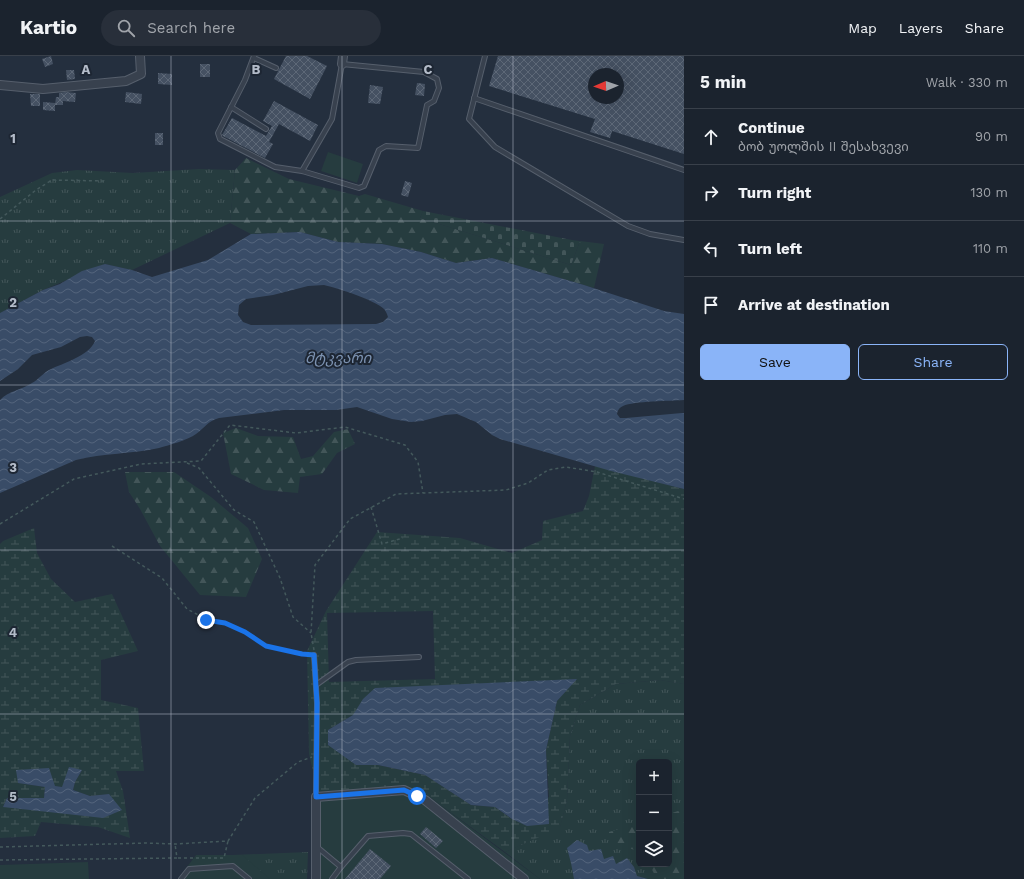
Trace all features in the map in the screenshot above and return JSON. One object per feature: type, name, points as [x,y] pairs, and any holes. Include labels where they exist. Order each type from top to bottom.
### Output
[{"type":"street","points":[[0,85],[43,89],[126,81],[141,74],[140,56]]},
{"type":"street","points":[[316,879],[316,797],[404,790],[425,800],[524,879]]},
{"type":"lane","points":[[485,56],[469,119],[495,146],[628,226],[650,234],[684,240]]},
{"type":"lane","points":[[276,68],[254,57],[245,80],[218,133],[220,139],[275,167],[302,171],[359,188],[364,186],[379,150],[386,146],[418,148],[427,105],[434,101],[439,88],[437,79],[424,72],[342,60],[332,119],[302,171]]},
{"type":"lane","points":[[474,98],[684,170]]},
{"type":"lane","points":[[231,107],[266,129]]},
{"type":"lane","points":[[314,655],[317,755],[316,797]]},
{"type":"lane","points":[[316,686],[348,662],[356,660],[419,657]]},
{"type":"lane","points":[[332,879],[368,836],[403,833],[411,834],[468,879]]},
{"type":"lane","points":[[317,847],[341,867]]},
{"type":"lane","points":[[181,879],[189,869],[233,866],[249,879]]},
{"type":"path","points":[[0,219],[36,190],[52,180],[105,181]]},
{"type":"path","points":[[0,524],[74,479],[141,464],[201,461],[230,425],[296,433],[345,427],[405,445],[418,462],[423,493]]},
{"type":"path","points":[[185,462],[199,468],[234,510],[254,522],[280,578],[293,617],[311,633]]},
{"type":"path","points":[[112,546],[162,578],[187,609],[206,620],[225,623],[245,632],[266,646],[302,654],[314,655],[311,633],[314,565],[350,519],[396,494],[506,490],[528,483],[548,470],[566,467],[597,472],[684,499]]},
{"type":"path","points":[[372,507],[382,544],[403,538]]},
{"type":"path","points":[[0,860],[224,858],[228,841],[255,798],[298,762],[317,755]]},
{"type":"path","points":[[0,847],[146,843],[176,844],[228,841]]},
{"type":"path","points":[[176,844],[177,858]]},
{"type":"green space","points":[[328,152],[363,164],[357,183],[321,171]]},
{"type":"green space","points":[[246,158],[289,179],[359,196],[365,194],[423,211],[420,218],[571,265],[580,241],[604,244],[594,288],[492,258],[456,263],[421,252],[382,244],[338,242],[300,232],[251,234],[230,223],[235,170]]},
{"type":"green space","points":[[199,169],[235,170],[230,223],[132,270],[105,264],[43,290],[0,313],[0,197],[52,173],[77,170],[133,173]]},
{"type":"green space","points":[[423,211],[580,241],[571,265],[420,218]]},
{"type":"green space","points":[[236,428],[258,436],[293,437],[301,459],[313,456],[334,432],[348,429],[355,444],[337,453],[322,474],[300,477],[298,493],[264,490],[231,474],[223,433]]},
{"type":"green space","points":[[595,466],[684,489],[684,684],[660,680],[616,684],[580,705],[570,736],[567,800],[560,828],[505,852],[420,790],[318,792],[309,754],[307,651],[326,611],[377,532],[460,538],[512,553],[542,540],[543,521],[583,511],[589,496]],"holes":[[[433,611],[435,679],[329,682],[327,613]],[[576,679],[557,701],[546,750],[549,797],[512,819],[495,807],[471,805],[425,775],[378,765],[356,765],[328,730],[353,715]]]},
{"type":"green space","points":[[125,472],[174,472],[211,497],[248,528],[262,559],[246,597],[200,595],[160,546],[129,492]]},
{"type":"green space","points":[[34,528],[37,553],[51,579],[75,602],[112,594],[138,651],[101,660],[101,700],[138,708],[144,771],[116,771],[123,791],[130,838],[98,827],[41,822],[35,836],[0,838],[0,544],[3,541]],"holes":[[[82,770],[75,782],[73,790],[90,796],[109,794],[3,807],[7,798],[44,798],[45,787],[18,783],[62,787]]]},
{"type":"green space","points":[[660,680],[684,684],[684,879],[540,879],[505,852],[560,827],[567,800],[570,736],[580,705],[616,684]]},
{"type":"green space","points":[[420,790],[540,879],[312,879],[314,806],[318,792]]},
{"type":"green space","points":[[684,809],[684,879],[657,879],[651,867],[672,867],[672,813]]},
{"type":"green space","points":[[636,824],[636,850],[609,843],[609,832]]},
{"type":"green space","points":[[308,852],[307,879],[261,879],[233,855]]},
{"type":"green space","points":[[196,855],[242,855],[270,879],[178,879]]},
{"type":"green space","points":[[88,862],[89,879],[0,879],[0,865]]},
{"type":"water","name":"მტკვარი","points":[[300,232],[338,242],[382,244],[421,252],[456,263],[492,258],[584,285],[664,311],[684,314],[684,400],[628,404],[618,410],[617,414],[620,418],[626,418],[684,413],[684,489],[611,471],[500,439],[492,435],[476,422],[457,414],[411,422],[392,419],[357,407],[336,410],[284,410],[219,418],[209,423],[193,436],[178,442],[149,450],[76,460],[0,493],[0,400],[3,397],[34,382],[49,370],[82,355],[92,346],[95,341],[92,337],[80,337],[61,347],[32,355],[18,369],[0,381],[0,313],[43,290],[60,284],[82,271],[105,264],[132,270],[152,277],[208,260],[251,234]],"holes":[[[324,285],[373,302],[384,309],[388,317],[383,322],[376,324],[251,325],[243,322],[238,315],[239,305],[246,299],[273,295],[308,286]]]},
{"type":"water","points":[[577,679],[557,701],[546,750],[549,824],[527,826],[512,819],[495,807],[471,805],[425,775],[378,765],[356,765],[328,745],[328,730],[353,715],[363,699],[375,688]]},
{"type":"water","points":[[69,767],[82,770],[75,782],[73,790],[90,796],[109,794],[122,810],[103,818],[3,807],[7,798],[44,798],[45,787],[18,783],[16,770],[49,768],[55,786],[62,787]]},
{"type":"water","points":[[577,840],[587,845],[589,851],[601,849],[604,859],[613,856],[616,864],[627,858],[634,867],[637,876],[648,879],[574,879],[567,848]]},
{"type":"building","points":[[51,56],[53,64],[45,67],[42,59]]},
{"type":"building","points":[[286,56],[307,56],[327,66],[310,99],[274,79]]},
{"type":"building","points":[[498,56],[684,56],[684,154],[612,131],[610,138],[590,132],[595,119],[489,86]]},
{"type":"building","points":[[200,64],[210,64],[210,77],[200,77]]},
{"type":"building","points":[[66,70],[74,70],[75,79],[67,80]]},
{"type":"building","points":[[158,73],[172,74],[172,85],[158,84]]},
{"type":"building","points":[[417,83],[425,84],[424,96],[415,95]]},
{"type":"building","points":[[370,85],[383,87],[380,104],[368,103]]},
{"type":"building","points":[[126,92],[142,94],[141,104],[125,102]]},
{"type":"building","points":[[59,93],[76,93],[75,102],[63,101],[63,105],[55,105],[56,97],[59,97]]},
{"type":"building","points":[[30,94],[40,94],[40,106],[31,106]]},
{"type":"building","points":[[274,101],[318,125],[310,141],[279,124],[269,142],[273,144],[265,158],[222,135],[232,118],[266,136],[272,126],[263,121]]},
{"type":"building","points":[[43,102],[55,103],[55,111],[43,110]]},
{"type":"building","points":[[155,133],[163,133],[163,145],[155,145]]},
{"type":"building","points":[[405,181],[412,183],[408,197],[401,195]]},
{"type":"building","points":[[426,827],[443,841],[436,848],[420,834]]},
{"type":"building","points":[[370,849],[391,866],[380,879],[345,879]]},
{"type":"route","points":[[206,620],[225,623],[245,632],[266,646],[302,654],[314,655],[317,703],[316,797],[404,790],[417,796]]}]
